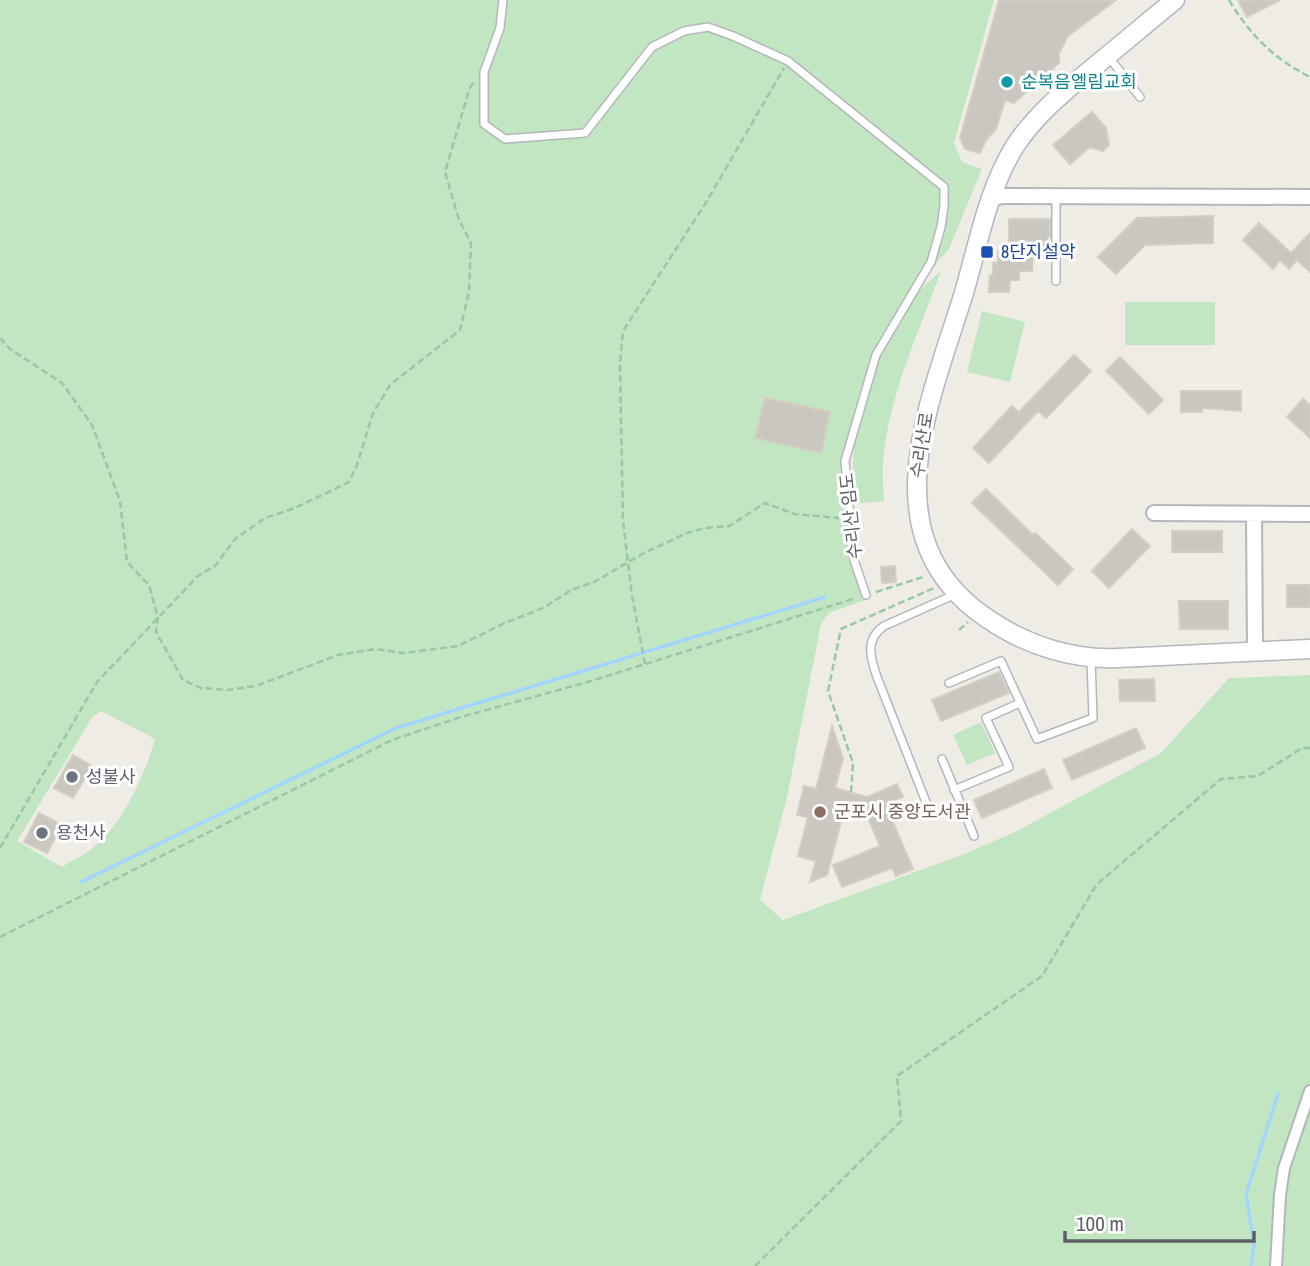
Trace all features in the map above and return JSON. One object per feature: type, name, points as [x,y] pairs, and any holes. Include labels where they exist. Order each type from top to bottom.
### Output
[{"type":"street","name":"수리산로","points":[[1175,0],[1038,116],[1014,148],[990,199],[920,437],[916,484],[919,514],[925,541],[947,582],[979,613],[1019,637],[1074,656],[1091,659],[1310,649]]},
{"type":"street","points":[[990,199],[1002,196],[1310,197]]},
{"type":"street","points":[[1154,513],[1310,514]]},
{"type":"street","points":[[1254,514],[1255,650]]},
{"type":"street","points":[[1276,1266],[1284,1168],[1310,1091]]},
{"type":"lane","points":[[503,0],[500,28],[484,72],[484,124],[505,139],[585,132],[652,47],[684,31],[708,27],[788,61]]},
{"type":"lane","points":[[1108,55],[1140,97]]},
{"type":"lane","name":"수리산 임도","points":[[788,61],[944,187],[941,227],[931,262],[876,355],[845,461],[854,561],[866,595]]},
{"type":"lane","points":[[1056,196],[1056,281]]},
{"type":"lane","points":[[928,807],[877,677],[871,660],[870,644],[874,634],[947,582]]},
{"type":"lane","points":[[949,683],[1001,661],[1037,739],[1093,718],[1091,659]]},
{"type":"lane","points":[[954,790],[1009,767],[986,718],[1020,703]]},
{"type":"lane","points":[[942,759],[974,836]]},
{"type":"path","points":[[1229,0],[1260,42],[1284,64],[1310,77]]},
{"type":"path","points":[[645,664],[623,521],[620,365],[623,331],[707,201],[788,61]]},
{"type":"path","points":[[0,848],[97,682],[198,576],[216,565],[235,539],[265,518],[295,508],[349,482],[357,466],[373,414],[390,385],[460,330],[469,292],[471,243],[458,220],[444,172],[470,87],[484,72]]},
{"type":"path","points":[[0,338],[10,349],[62,383],[92,425],[120,501],[127,562],[149,586],[158,618],[156,632],[183,680],[201,688],[228,690],[256,686],[338,655],[376,649],[403,653],[458,646],[545,607],[571,590],[594,582],[644,553],[688,533],[729,526],[765,503],[795,514],[850,518]]},
{"type":"path","points":[[0,937],[392,740],[866,595],[947,582]]},
{"type":"path","points":[[851,792],[853,763],[828,691],[841,629],[947,582]]},
{"type":"path","points":[[755,1266],[901,1121],[897,1076],[1042,976],[1097,884],[1221,779],[1258,776],[1302,748],[1310,748]]},
{"type":"green space","points":[[0,0],[994,0],[954,143],[962,162],[982,169],[949,249],[899,306],[876,355],[845,461],[854,560],[868,599],[829,613],[821,624],[787,797],[760,900],[783,920],[962,855],[1015,832],[1161,753],[1229,678],[1310,675],[1310,1266],[0,1266]],"holes":[[[101,711],[155,739],[131,799],[113,827],[90,850],[62,867],[17,841],[93,716]]]},
{"type":"green space","points":[[941,271],[907,360],[893,406],[883,458],[884,501],[854,504],[855,437],[880,357],[914,295]]},
{"type":"green space","points":[[1125,302],[1215,302],[1215,345],[1125,345]]},
{"type":"green space","points":[[982,311],[1025,322],[1010,382],[967,372]]},
{"type":"green space","points":[[981,722],[995,753],[967,765],[953,735]]},
{"type":"building","name":"순복음엘림교회","points":[[999,0],[1116,0],[1068,36],[1059,53],[1059,63],[1014,103],[1005,100],[996,129],[986,140],[980,153],[965,149],[960,138]]},
{"type":"building","points":[[1238,0],[1280,0],[1247,17]]},
{"type":"building","points":[[1092,112],[1106,128],[1109,145],[1103,151],[1090,147],[1070,164],[1053,145]]},
{"type":"building","points":[[1213,216],[1213,243],[1145,245],[1116,274],[1098,257],[1137,218]]},
{"type":"building","points":[[1009,219],[1050,219],[1047,248],[1033,248],[1032,271],[1019,271],[1019,280],[1010,280],[1009,292],[989,292],[990,275],[993,275],[993,263],[998,263],[998,251],[1009,251]]},
{"type":"building","points":[[1259,223],[1291,253],[1310,233],[1310,272],[1297,260],[1289,269],[1280,260],[1273,269],[1243,240]]},
{"type":"building","points":[[1074,355],[1091,371],[1046,418],[1038,411],[989,463],[973,448],[1012,406],[1019,412]]},
{"type":"building","points":[[1120,357],[1163,400],[1149,414],[1106,371]]},
{"type":"building","points":[[1181,391],[1241,391],[1241,411],[1202,408],[1202,412],[1181,412]]},
{"type":"building","points":[[765,398],[830,412],[821,453],[755,438]]},
{"type":"building","points":[[1303,399],[1310,405],[1310,438],[1287,417]]},
{"type":"building","points":[[986,489],[1073,569],[1058,585],[972,503]]},
{"type":"building","points":[[1132,529],[1150,546],[1109,588],[1092,571]]},
{"type":"building","points":[[1172,531],[1222,531],[1222,552],[1172,552]]},
{"type":"building","points":[[895,566],[896,582],[882,583],[881,567]]},
{"type":"building","points":[[1287,585],[1310,585],[1310,607],[1287,607]]},
{"type":"building","points":[[1179,601],[1228,601],[1228,629],[1180,629]]},
{"type":"building","points":[[999,672],[1009,693],[941,721],[932,700]]},
{"type":"building","points":[[1154,679],[1155,701],[1120,701],[1119,680]]},
{"type":"building","name":"군포시 중앙도서관","points":[[832,726],[843,758],[835,788],[867,797],[897,784],[903,797],[885,804],[913,869],[896,876],[892,868],[842,887],[833,865],[880,846],[867,815],[844,810],[827,875],[810,882],[816,861],[798,856],[808,817],[797,815],[804,786],[816,789]]},
{"type":"building","points":[[1136,728],[1145,748],[1072,780],[1063,760]]},
{"type":"building","points":[[73,755],[92,766],[73,798],[54,788]]},
{"type":"building","points":[[1044,769],[1052,788],[982,818],[974,800]]},
{"type":"building","points":[[39,813],[62,825],[47,853],[24,842]]},
{"type":"waterway","points":[[81,882],[396,728],[825,597]]},
{"type":"waterway","points":[[1251,1266],[1254,1245],[1246,1194],[1278,1094]]},
{"type":"place","name":"순복음엘림교회","points":[[1007,82]]},
{"type":"place","name":"8단지설악","points":[[987,252]]},
{"type":"place","name":"성불사","points":[[72,777]]},
{"type":"place","name":"군포시 중앙도서관","points":[[820,812]]},
{"type":"place","name":"용천사","points":[[42,833]]}]
